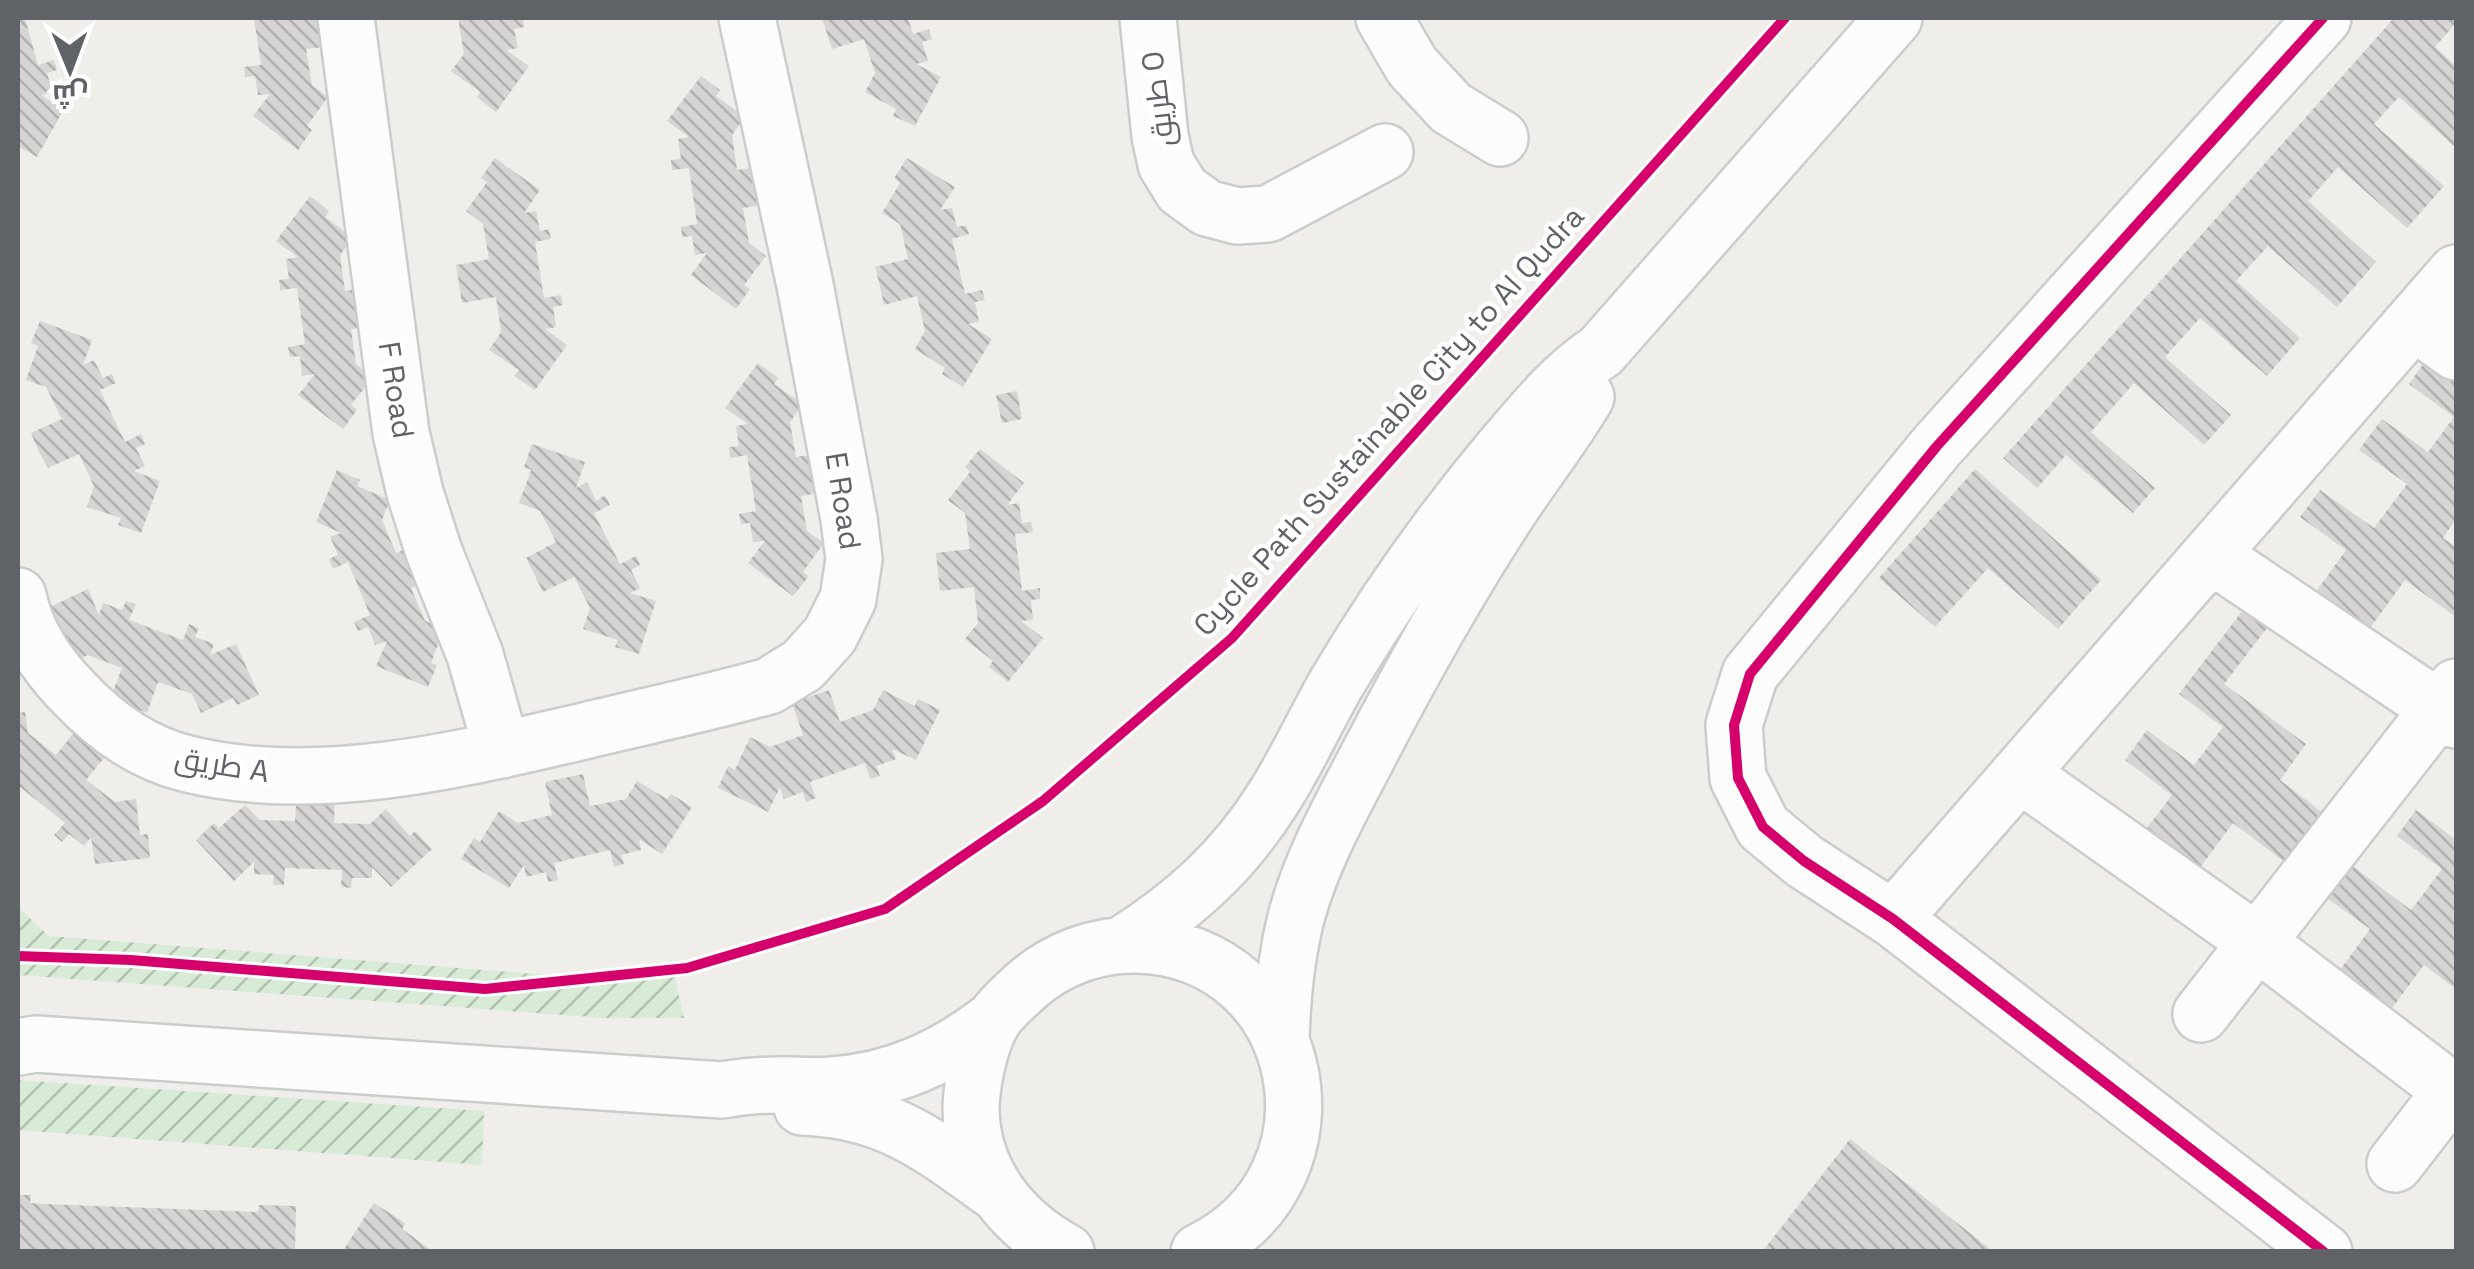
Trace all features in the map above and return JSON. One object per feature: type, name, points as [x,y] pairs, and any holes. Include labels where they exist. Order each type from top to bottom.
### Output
[{"type":"street","name":"F Road","points":[[346,18],[401,433],[415,493],[475,656],[502,750]]},
{"type":"street","name":"E Road","points":[[502,750],[769,686],[803,665],[830,635],[848,599],[854,559],[849,519],[805,286],[747,18]]},
{"type":"street","name":"طريق O","points":[[1148,18],[1166,164],[1182,190],[1207,208],[1237,216],[1268,214],[1385,152]]},
{"type":"street","points":[[1384,18],[1412,66],[1451,108],[1500,138]]},
{"type":"street","points":[[1122,945],[1193,895],[1224,864],[1275,795],[1380,613],[1479,478],[1548,396],[1601,352],[1894,18]]},
{"type":"street","points":[[2323,18],[1938,446],[1750,674],[1734,726],[1738,778],[1763,827],[1804,862],[1893,919],[2324,1252]]},
{"type":"street","points":[[1893,919],[2211,555],[2435,337],[2456,273]]},
{"type":"street","points":[[1281,1042],[1282,998],[1291,942],[1311,872],[1328,832],[1447,610],[1502,520],[1587,396],[1601,352]]},
{"type":"street","points":[[2200,1014],[2451,705],[2211,555]]},
{"type":"street","name":"طريق A","points":[[18,596],[40,652],[99,719],[139,746],[185,764],[233,772],[304,776],[423,764],[502,750]]},
{"type":"street","points":[[2020,774],[2257,942],[2455,1090],[2395,1164]]},
{"type":"street","points":[[24,1042],[722,1090],[778,1084],[826,1086],[887,1076],[944,1054],[994,1019],[1037,976],[1092,950],[1122,945],[1154,946],[1211,964],[1258,1004],[1276,1029],[1288,1057],[1294,1088],[1289,1148],[1264,1227],[1241,1225],[1198,1252]]},
{"type":"street","points":[[994,1019],[974,1078],[971,1109],[984,1168],[998,1194],[1018,1218],[1066,1252]]},
{"type":"street","points":[[722,1090],[773,1106],[833,1108],[881,1120],[926,1143],[998,1194]]},
{"type":"green space","points":[[18,907],[49,936],[614,980],[671,960],[684,1018],[605,1018],[18,975]]},
{"type":"green space","points":[[18,1080],[484,1111],[482,1165],[18,1130]]},
{"type":"building","points":[[18,18],[25,18],[38,65],[54,60],[57,70],[47,73],[52,92],[41,95],[64,109],[37,157],[18,146]]},
{"type":"building","points":[[254,18],[336,18],[340,45],[306,49],[312,85],[328,97],[307,126],[312,130],[298,150],[253,116],[270,94],[258,95],[255,76],[245,77],[244,67],[261,65]]},
{"type":"building","points":[[458,18],[523,18],[524,27],[514,29],[518,48],[506,50],[529,66],[496,112],[477,97],[480,92],[451,71],[464,54]]},
{"type":"building","points":[[822,18],[908,18],[913,34],[929,29],[932,39],[922,42],[928,61],[916,64],[941,77],[915,126],[893,116],[896,109],[865,92],[875,73],[864,39],[832,49]]},
{"type":"building","points":[[2394,18],[2456,18],[2435,47],[2456,66],[2456,148],[2399,97],[2374,124],[2444,186],[2407,228],[2338,167],[2308,201],[2376,262],[2337,307],[2268,246],[2236,281],[2300,338],[2267,376],[2200,318],[2165,357],[2231,415],[2204,445],[2134,383],[2091,432],[2155,488],[2133,513],[2066,455],[2037,488],[2003,458]]},
{"type":"building","points":[[701,76],[720,90],[716,96],[745,117],[732,135],[737,170],[771,165],[776,203],[743,208],[749,243],[766,256],[744,285],[750,289],[736,309],[691,275],[707,253],[695,255],[692,236],[682,237],[681,227],[697,224],[689,168],[672,170],[671,160],[681,159],[678,139],[689,137],[667,121]]},
{"type":"building","points":[[495,158],[540,190],[524,213],[536,211],[540,231],[549,229],[551,239],[535,242],[544,298],[561,295],[563,305],[553,307],[556,327],[545,329],[567,345],[535,390],[514,376],[519,370],[489,350],[501,332],[496,297],[462,303],[456,265],[489,259],[483,224],[466,211],[487,182],[481,178]]},
{"type":"building","points":[[907,158],[955,187],[940,210],[952,208],[957,227],[966,225],[969,234],[952,239],[965,294],[982,290],[985,300],[975,302],[979,322],[968,324],[992,339],[963,387],[942,374],[945,368],[915,349],[925,331],[917,296],[884,305],[875,267],[908,259],[900,224],[882,213],[900,183],[894,178]]},
{"type":"building","points":[[310,196],[329,211],[325,217],[353,238],[340,255],[345,291],[379,286],[385,324],[351,329],[356,364],[373,377],[351,405],[357,410],[343,429],[298,395],[315,374],[302,376],[300,356],[290,357],[288,347],[305,344],[297,288],[280,290],[279,280],[289,279],[286,259],[298,257],[276,241]]},
{"type":"building","points":[[40,321],[92,340],[83,365],[94,360],[103,378],[112,374],[116,383],[100,390],[125,442],[141,434],[145,444],[136,448],[145,466],[134,471],[160,481],[141,533],[118,525],[121,518],[87,507],[94,486],[79,454],[48,468],[39,452],[31,433],[62,419],[46,387],[26,380],[38,346],[31,343]]},
{"type":"building","points":[[2429,356],[2456,376],[2456,519],[2443,538],[2456,547],[2456,617],[2405,580],[2368,631],[2315,593],[2346,550],[2300,517],[2320,490],[2374,528],[2407,484],[2359,450],[2382,419],[2428,452],[2454,417],[2409,384]]},
{"type":"building","points":[[758,363],[778,378],[774,384],[803,404],[790,422],[796,457],[829,452],[835,490],[801,496],[807,531],[824,543],[803,572],[809,576],[793,596],[748,563],[765,541],[753,542],[750,523],[741,524],[739,514],[756,511],[747,455],[730,458],[729,447],[739,446],[736,426],[748,424],[725,408]]},
{"type":"building","points":[[1017,391],[1022,419],[1002,423],[996,395]]},
{"type":"building","points":[[532,444],[585,462],[576,488],[587,482],[596,501],[605,495],[610,505],[594,513],[620,564],[636,556],[640,565],[631,570],[640,588],[630,593],[656,601],[639,654],[615,647],[618,640],[583,629],[590,608],[574,577],[543,592],[526,558],[556,542],[540,511],[519,503],[531,470],[524,467]]},
{"type":"building","points":[[980,449],[1024,483],[1007,505],[1019,503],[1022,523],[1031,522],[1033,532],[1015,534],[1022,591],[1040,588],[1040,599],[1031,600],[1033,620],[1021,621],[1043,638],[1008,682],[989,667],[993,661],[965,639],[978,623],[974,587],[940,591],[936,553],[970,549],[965,513],[948,500],[970,472],[965,467]]},
{"type":"building","points":[[1975,469],[2101,580],[2058,629],[1988,568],[1935,627],[1879,578]]},
{"type":"building","points":[[337,470],[360,480],[357,486],[390,500],[382,520],[396,553],[427,540],[442,575],[411,588],[425,621],[444,629],[431,663],[437,665],[428,687],[376,666],[387,641],[375,645],[368,627],[358,631],[354,622],[370,615],[348,562],[333,569],[329,559],[338,555],[330,537],[341,533],[316,522]]},
{"type":"building","points":[[88,589],[99,615],[103,603],[122,610],[126,601],[136,604],[129,620],[183,640],[189,624],[199,628],[195,637],[214,644],[210,655],[236,644],[259,695],[237,705],[233,698],[201,713],[192,694],[158,682],[147,713],[110,699],[122,668],[88,655],[68,665],[37,613]]},
{"type":"building","points":[[2243,610],[2267,628],[2224,684],[2306,744],[2280,780],[2327,816],[2290,866],[2233,823],[2194,876],[2141,836],[2172,795],[2125,760],[2147,730],[2194,765],[2223,727],[2179,694]]},
{"type":"building","points":[[829,690],[840,722],[873,710],[883,690],[915,706],[918,699],[940,710],[916,760],[892,749],[896,759],[876,766],[880,776],[870,779],[865,763],[810,782],[816,798],[806,802],[803,792],[784,799],[780,787],[768,812],[718,788],[728,766],[735,770],[750,737],[770,747],[803,735],[792,703]]},
{"type":"building","points":[[25,712],[28,733],[56,755],[77,729],[108,753],[86,780],[115,802],[136,799],[140,835],[148,834],[150,858],[95,864],[91,837],[84,846],[69,834],[62,842],[54,835],[65,823],[20,787],[18,790],[18,713]]},
{"type":"building","points":[[583,774],[590,806],[626,799],[637,781],[667,799],[671,794],[692,807],[662,854],[639,839],[641,850],[621,855],[624,864],[614,867],[610,850],[554,863],[558,880],[548,882],[546,872],[526,877],[524,865],[509,888],[461,859],[474,838],[480,842],[499,811],[518,823],[552,815],[545,782]]},
{"type":"building","points":[[297,787],[335,789],[334,823],[370,824],[386,809],[410,836],[415,831],[432,849],[391,887],[372,867],[372,878],[352,878],[351,888],[341,887],[342,870],[285,868],[284,885],[273,885],[274,875],[254,874],[254,862],[234,881],[196,840],[214,823],[219,828],[245,805],[260,820],[295,821]]},
{"type":"building","points":[[2416,810],[2456,840],[2456,989],[2424,965],[2389,1012],[2337,974],[2370,929],[2327,898],[2351,865],[2411,910],[2442,869],[2397,836]]},
{"type":"building","points":[[1850,1139],[1994,1252],[1762,1252]]},
{"type":"building","points":[[18,1195],[31,1195],[30,1203],[45,1204],[258,1212],[259,1205],[296,1206],[295,1252],[18,1252]]},
{"type":"building","points":[[374,1203],[405,1223],[402,1229],[434,1252],[342,1252]]},
{"type":"cycle path","name":"Cycle Path Sustainable City to Al Qudra","points":[[18,956],[131,960],[485,989],[687,968],[885,909],[1043,801],[1232,638],[1785,18]]},
{"type":"cycle path","points":[[2323,18],[1937,446],[1750,674],[1734,725],[1738,778],[1763,827],[1804,861],[1893,919],[2324,1252]]}]
